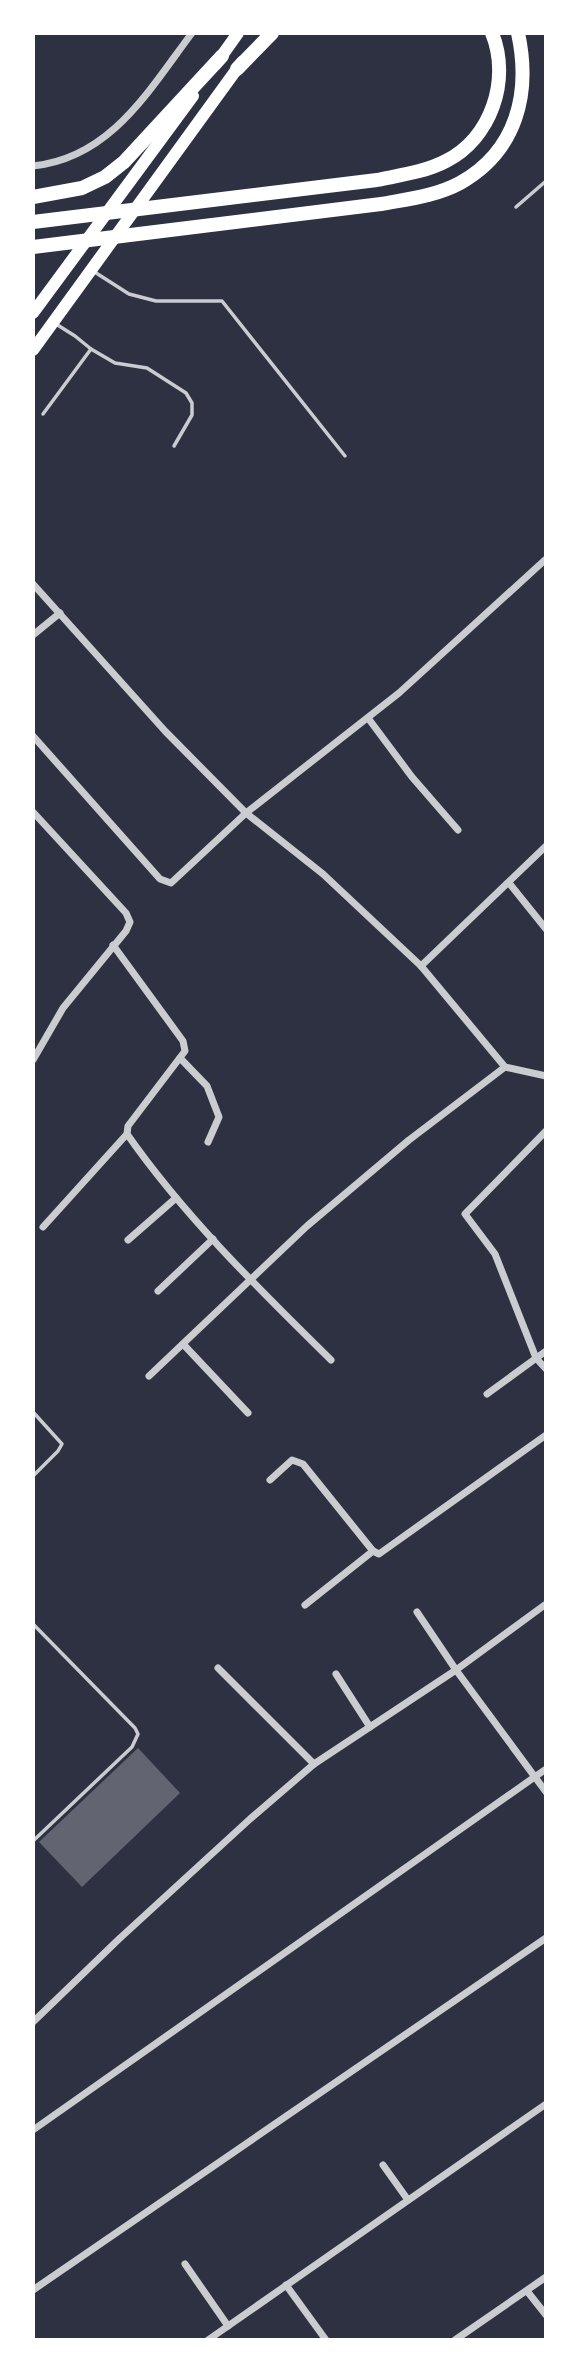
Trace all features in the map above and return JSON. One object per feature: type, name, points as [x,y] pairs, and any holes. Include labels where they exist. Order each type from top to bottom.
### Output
[{"type":"highway","points":[[33,313],[238,33]]},
{"type":"highway","points":[[33,350],[262,33]]},
{"type":"highway","points":[[237,69],[272,33]]},
{"type":"highway","points":[[33,222],[377,180],[419,172],[448,160],[469,144],[486,125],[495,103],[498,83],[498,58],[492,33]]},
{"type":"highway","points":[[39,246],[381,204],[427,196],[460,183],[486,163],[507,138],[519,110],[523,85],[523,55],[518,33]]},
{"type":"highway","points":[[33,197],[82,188],[105,177],[124,162],[222,55]]},
{"type":"street","points":[[33,166],[77,155],[105,139],[130,115],[192,33]]},
{"type":"street","points":[[33,736],[160,879],[171,883],[246,813],[368,719],[546,559]]},
{"type":"street","points":[[33,584],[165,731],[246,813],[323,874],[421,966],[505,1068],[545,1076]]},
{"type":"street","points":[[33,635],[60,613]]},
{"type":"street","points":[[368,719],[412,777],[458,830]]},
{"type":"street","points":[[33,812],[126,913],[130,922],[126,931],[63,1008],[33,1060]]},
{"type":"street","points":[[421,966],[546,846]]},
{"type":"street","points":[[509,883],[546,929]]},
{"type":"street","points":[[43,1227],[127,1134],[128,1126],[185,1051],[183,1041],[114,945]]},
{"type":"street","points":[[180,1058],[207,1086],[219,1117],[208,1142]]},
{"type":"street","points":[[149,1376],[307,1226],[409,1140],[505,1068]]},
{"type":"street","points":[[546,1131],[465,1214],[495,1254],[536,1358],[546,1369]]},
{"type":"street","points":[[127,1134],[176,1198],[250,1280],[331,1360]]},
{"type":"street","points":[[128,1240],[176,1198]]},
{"type":"street","points":[[158,1291],[214,1239]]},
{"type":"street","points":[[183,1345],[248,1413]]},
{"type":"street","points":[[487,1394],[546,1351]]},
{"type":"street","points":[[270,1480],[292,1460],[303,1464],[373,1551],[379,1554],[546,1435]]},
{"type":"street","points":[[305,1605],[373,1551]]},
{"type":"street","points":[[33,2022],[119,1939],[314,1764],[456,1670],[546,1604]]},
{"type":"street","points":[[417,1612],[546,1792]]},
{"type":"street","points":[[218,1668],[314,1764]]},
{"type":"street","points":[[336,1674],[370,1727]]},
{"type":"street","points":[[33,2130],[546,1769]]},
{"type":"street","points":[[33,2290],[546,1938]]},
{"type":"street","points":[[208,2340],[546,2104]]},
{"type":"street","points":[[383,2165],[408,2200]]},
{"type":"street","points":[[185,2264],[228,2326]]},
{"type":"street","points":[[455,2340],[546,2277]]},
{"type":"street","points":[[286,2285],[326,2340]]},
{"type":"street","points":[[527,2291],[546,2315]]},
{"type":"lane","points":[[516,207],[546,181]]},
{"type":"lane","points":[[91,270],[130,294],[156,301],[222,301],[345,456]]},
{"type":"lane","points":[[53,323],[115,363],[147,368],[186,393],[192,403],[192,415],[174,446]]},
{"type":"lane","points":[[43,414],[91,349]]},
{"type":"lane","points":[[33,1412],[62,1444],[33,1476]]},
{"type":"lane","points":[[33,1624],[138,1734],[132,1746],[33,1841]]},
{"type":"building","points":[[138,1748],[180,1793],[82,1887],[39,1842]]}]
